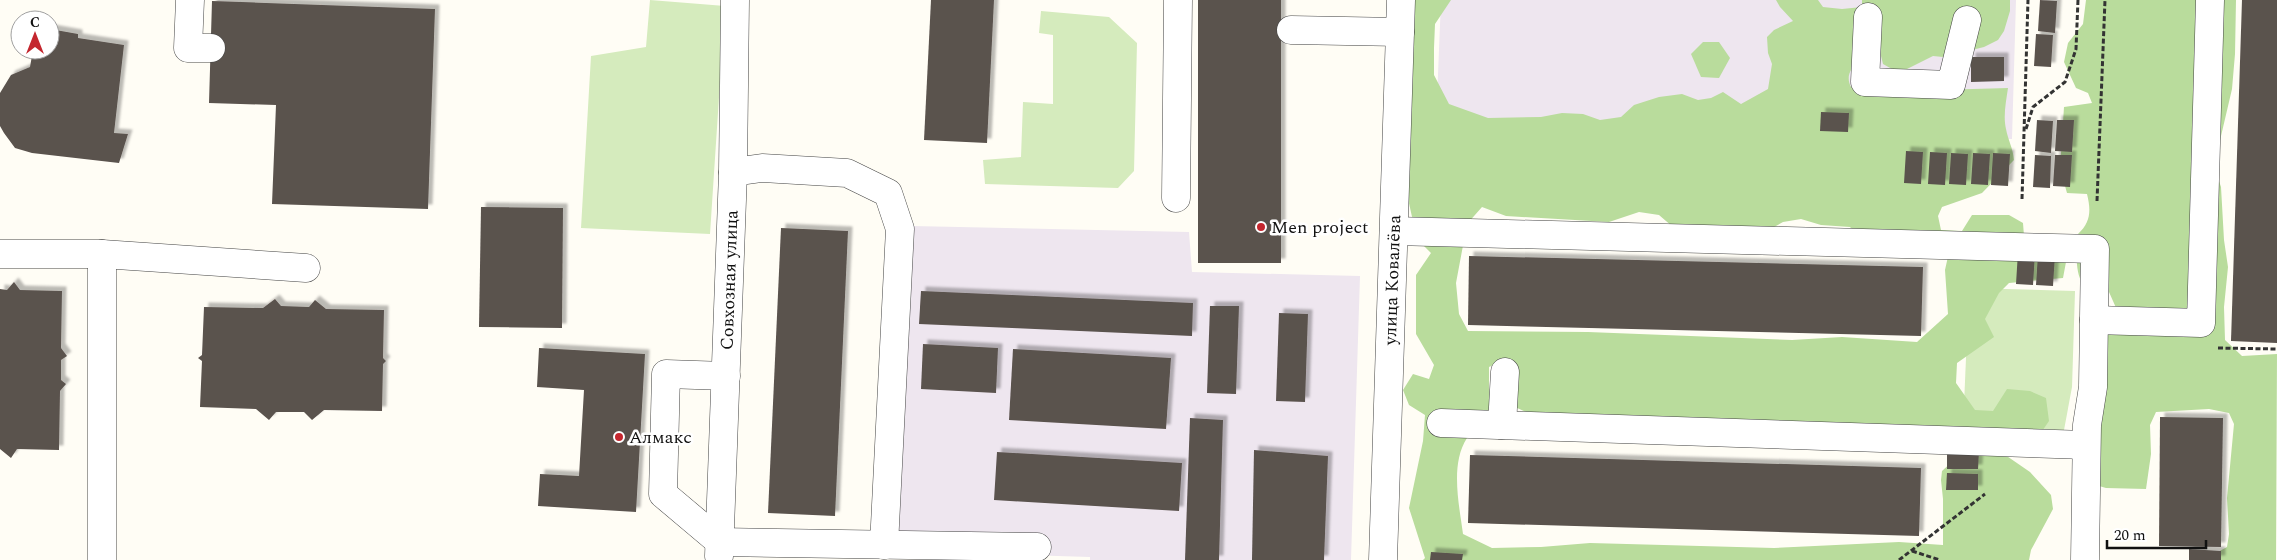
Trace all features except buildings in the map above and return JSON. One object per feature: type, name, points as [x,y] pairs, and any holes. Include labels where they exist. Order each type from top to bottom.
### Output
[{"type":"street","points":[[190,0],[188,48],[211,48]]},
{"type":"street","name":"Совхозная улица","points":[[719,551],[733,172],[735,0]]},
{"type":"street","points":[[1176,198],[1178,0]]},
{"type":"street","name":"улица Ковалёва","points":[[1383,560],[1401,0]]},
{"type":"street","points":[[2094,320],[2201,322],[2210,0]]},
{"type":"street","points":[[1868,17],[1865,82],[1951,85],[1967,20]]},
{"type":"street","points":[[1291,30],[1400,32]]},
{"type":"street","points":[[733,172],[762,168],[847,173],[888,193],[900,229],[884,544]]},
{"type":"street","points":[[1394,231],[2095,248],[2093,387],[2086,445],[2090,547]]},
{"type":"street","points":[[0,254],[102,254],[306,268]]},
{"type":"street","points":[[102,254],[102,560]]},
{"type":"street","points":[[1502,425],[1505,372]]},
{"type":"street","points":[[726,376],[666,374],[663,494],[719,551],[884,544],[1038,547]]},
{"type":"street","points":[[1441,423],[2086,445]]},
{"type":"path","points":[[2022,199],[2028,0]]},
{"type":"path","points":[[2024,134],[2033,106],[2065,82],[2076,49],[2078,0]]},
{"type":"path","points":[[2096,201],[2105,0]]},
{"type":"path","points":[[2210,348],[2277,349]]},
{"type":"path","points":[[1899,560],[1985,494]]},
{"type":"path","points":[[1912,551],[1940,560]]},
{"type":"shaded area","points":[[1441,0],[2016,0],[2012,139],[1436,124]]},
{"type":"shaded area","points":[[912,226],[1189,232],[1192,272],[1360,276],[1351,560],[1090,560],[1090,557],[898,551]]},
{"type":"green space","points":[[650,0],[725,6],[710,234],[581,228],[591,56],[646,47]]},
{"type":"green space","points":[[1406,0],[1451,0],[1435,24],[1434,48],[1434,75],[1449,104],[1488,118],[1541,117],[1562,113],[1583,114],[1600,120],[1621,117],[1634,105],[1659,97],[1682,94],[1698,100],[1711,98],[1723,92],[1741,104],[1768,89],[1772,64],[1768,53],[1767,37],[1774,30],[1793,21],[1776,0],[1818,0],[1823,7],[1842,9],[1862,7],[1862,0],[2010,0],[2010,11],[2004,31],[1998,40],[1984,47],[1943,57],[1933,56],[1899,73],[1883,64],[1879,48],[1856,64],[1849,74],[1849,80],[1851,87],[1867,92],[2008,88],[2005,124],[2014,160],[1982,193],[1942,207],[1938,216],[1941,230],[1962,231],[1972,215],[2009,215],[2023,223],[2024,236],[2061,253],[2066,262],[2063,278],[2009,283],[1999,293],[1985,319],[1994,337],[1957,363],[1956,383],[1975,410],[1993,411],[2007,389],[2030,391],[2046,398],[2049,421],[2036,440],[1998,450],[2030,472],[2051,495],[2053,509],[2031,550],[2029,560],[1423,560],[1425,558],[1409,508],[1423,441],[1425,415],[1409,405],[1403,390],[1413,374],[1429,379],[1434,365],[1416,334],[1416,275],[1431,253],[1417,239],[1406,190]],"holes":[[[1482,207],[1506,216],[1609,222],[1639,212],[1659,215],[1680,233],[1758,236],[1783,222],[1801,219],[1821,225],[1850,227],[1873,250],[1949,252],[1945,270],[1948,314],[1917,342],[1842,337],[1792,340],[1588,332],[1468,331],[1459,314],[1456,283],[1467,224]],[[1504,360],[1515,407],[1537,417],[1914,433],[1950,426],[1972,433],[1968,447],[1942,471],[1943,545],[1899,542],[1774,548],[1590,543],[1492,548],[1463,534],[1457,472],[1462,448],[1467,438],[1487,437],[1492,409],[1489,367]]]},
{"type":"green space","points":[[2086,0],[2236,0],[2232,89],[2214,166],[2221,187],[2224,240],[2228,267],[2224,307],[2225,340],[2242,356],[2277,354],[2276,560],[2207,560],[2207,558],[2227,547],[2229,534],[2227,498],[2234,424],[2229,413],[2209,409],[2156,412],[2150,425],[2151,454],[2146,489],[2106,488],[2082,481],[2079,363],[2085,344],[2117,310],[2109,292],[2083,285],[2080,279],[2077,260],[2078,234],[2089,216],[2087,194],[2067,193],[2060,168],[2064,107],[2092,103],[2088,93],[2076,88],[2064,62],[2068,43],[2083,24]]},
{"type":"green space","points":[[1041,11],[1109,17],[1137,43],[1134,171],[1118,188],[985,184],[983,160],[1021,157],[1023,102],[1053,104],[1053,35],[1039,33]]},
{"type":"green space","points":[[1703,42],[1719,42],[1730,58],[1719,78],[1701,77],[1691,54]]},
{"type":"green space","points":[[1969,288],[2075,291],[2072,387],[2064,430],[1963,428]]},
{"type":"place","name":"Men project","points":[[1261,227]]},
{"type":"place","name":"Алмакс","points":[[619,437]]}]
